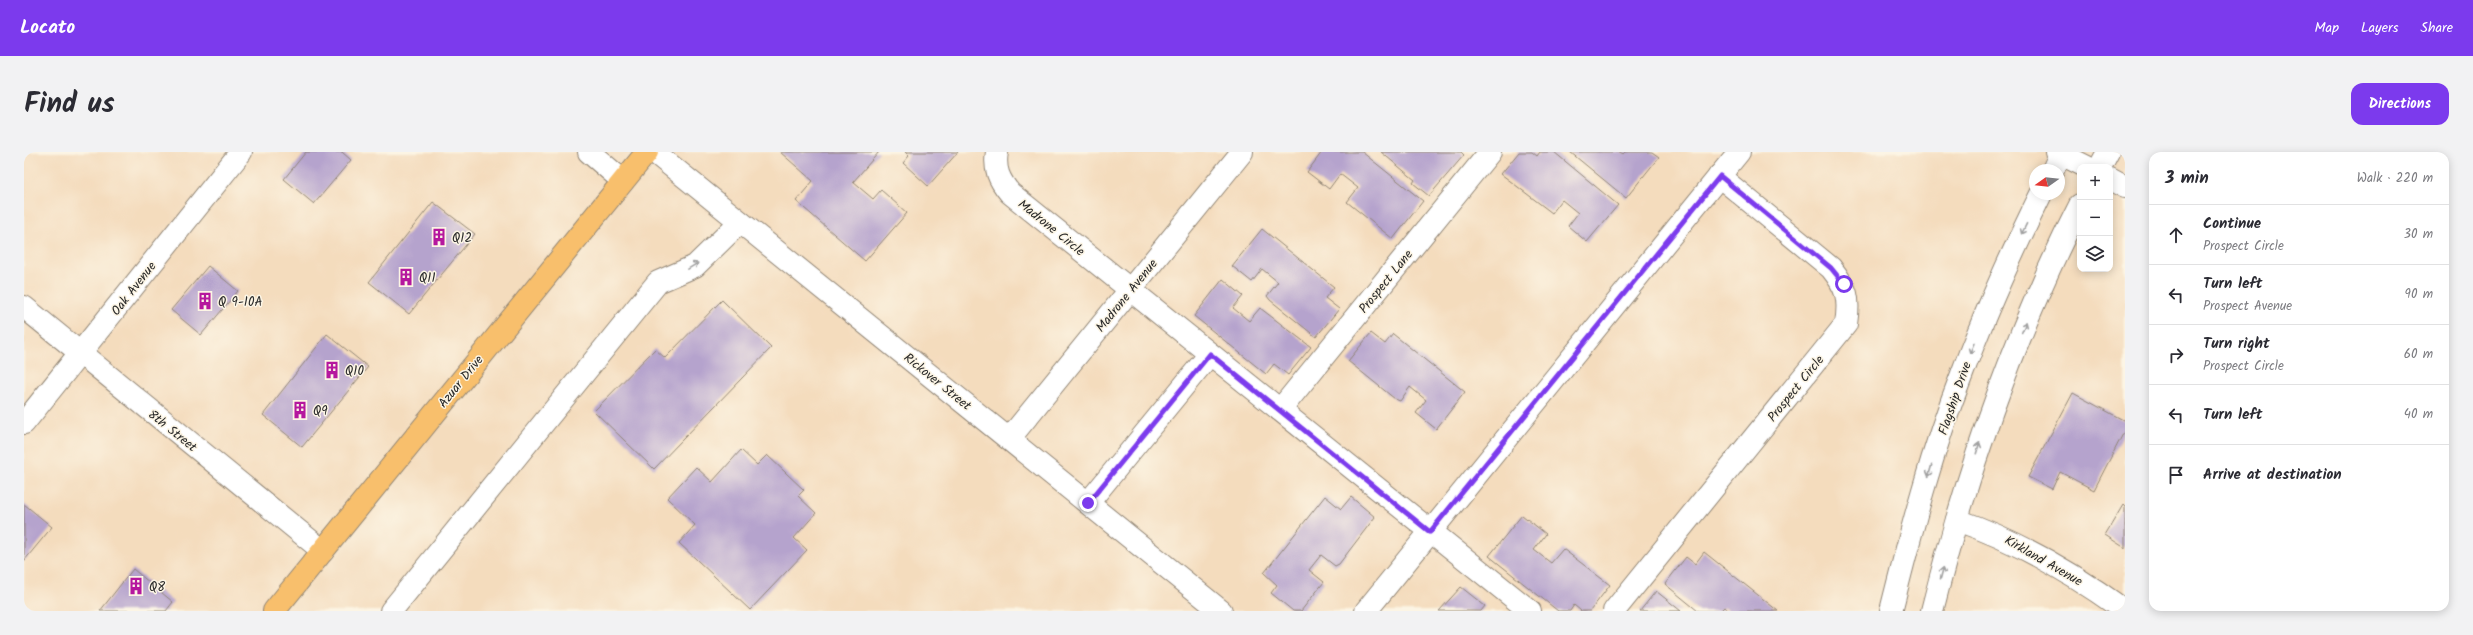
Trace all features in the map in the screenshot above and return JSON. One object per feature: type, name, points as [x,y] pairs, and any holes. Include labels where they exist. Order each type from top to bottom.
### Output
[{"type":"main road","name":"Azuar Drive","points":[[274,611],[646,152]]},
{"type":"street","name":"Oak Avenue","points":[[24,423],[241,152]]},
{"type":"street","points":[[589,152],[623,181]]},
{"type":"street","name":"Rickover Street","points":[[654,152],[1221,611]]},
{"type":"street","name":"Madrone Circle","points":[[997,152],[995,163],[999,180],[1010,193],[1130,290]]},
{"type":"street","name":"Madrone Avenue","points":[[1009,439],[1242,152]]},
{"type":"street","name":"Prospect Lane","points":[[1280,410],[1490,152]]},
{"type":"street","points":[[1366,611],[1739,152]]},
{"type":"street","points":[[2102,164],[2108,152]]},
{"type":"street","points":[[2058,157],[2078,164]]},
{"type":"street","name":"Prospect Circle","points":[[1614,611],[1846,324],[1849,304],[1844,284],[1831,268],[1720,176]]},
{"type":"street","points":[[2113,181],[2125,187]]},
{"type":"street","name":"Flagship Drive","points":[[1891,611],[1931,465],[1961,374],[2000,280],[2038,200]]},
{"type":"street","points":[[1932,611],[1957,520],[1999,388],[2037,296],[2077,211]]},
{"type":"street","points":[[391,611],[658,282],[695,266],[740,222]]},
{"type":"street","points":[[1130,290],[1530,611]]},
{"type":"street","name":"8th Street","points":[[24,307],[323,551]]},
{"type":"street","points":[[1088,503],[1210,354]]},
{"type":"street","name":"Kirkland Avenue","points":[[1957,520],[2008,538],[2055,564],[2125,611]]},
{"type":"building","points":[[306,152],[342,152],[351,160],[314,204],[284,179]]},
{"type":"building","points":[[780,152],[879,152],[853,182],[873,199],[881,190],[907,213],[865,261],[796,201],[813,181]]},
{"type":"building","points":[[905,152],[958,152],[928,186],[903,163],[909,156]]},
{"type":"building","points":[[1322,152],[1362,152],[1423,201],[1393,239],[1347,202],[1358,188],[1340,174],[1329,189],[1307,172]]},
{"type":"building","points":[[1381,152],[1461,152],[1464,155],[1429,196],[1413,183],[1415,180]]},
{"type":"building","points":[[1519,152],[1532,152],[1537,156],[1540,152],[1554,152],[1618,205],[1587,242],[1568,226],[1578,213],[1562,200],[1552,213],[1501,174]]},
{"type":"building","points":[[1570,152],[1620,152],[1623,154],[1625,152],[1652,152],[1659,157],[1626,198]]},
{"type":"building","points":[[433,202],[475,234],[409,314],[369,282]]},
{"type":"building","points":[[1262,229],[1334,287],[1325,298],[1339,309],[1316,337],[1267,296],[1278,282],[1262,269],[1252,282],[1232,266]]},
{"type":"building","name":"Q 9-10A","points":[[208,266],[238,291],[201,335],[171,310]]},
{"type":"building","points":[[1223,279],[1243,296],[1233,308],[1249,321],[1260,308],[1311,347],[1288,375],[1274,364],[1266,374],[1194,316]]},
{"type":"building","points":[[722,300],[771,348],[654,469],[594,411],[655,349],[665,358]]},
{"type":"building","points":[[1371,333],[1385,344],[1393,334],[1465,392],[1436,429],[1416,413],[1426,400],[1410,387],[1400,401],[1395,399],[1348,361]]},
{"type":"building","points":[[327,334],[368,367],[302,447],[263,415]]},
{"type":"building","points":[[2073,393],[2125,421],[2125,430],[2094,490],[2060,472],[2052,489],[2028,477]]},
{"type":"building","points":[[741,450],[757,465],[767,455],[804,490],[798,496],[816,513],[794,538],[807,550],[750,610],[679,543],[695,525],[667,498],[696,467],[712,482]]},
{"type":"building","points":[[1325,496],[1341,509],[1351,497],[1375,517],[1339,564],[1335,566],[1321,555],[1309,570],[1324,582],[1301,611],[1293,611],[1271,593],[1277,585],[1264,573]]},
{"type":"building","points":[[24,504],[52,527],[24,561]]},
{"type":"building","points":[[2123,505],[2125,507],[2125,548],[2105,535]]},
{"type":"building","points":[[1522,515],[1546,534],[1534,550],[1551,563],[1563,549],[1610,585],[1590,611],[1581,611],[1574,605],[1570,611],[1558,611],[1489,556]]},
{"type":"building","points":[[1704,552],[1778,611],[1729,611],[1724,607],[1720,611],[1698,611],[1665,584],[1686,557],[1695,564]]},
{"type":"building","name":"Q8","points":[[133,569],[173,602],[166,611],[100,611]]},
{"type":"building","points":[[1461,587],[1485,606],[1481,611],[1439,611]]},
{"type":"building","points":[[1656,591],[1681,611],[1640,611]]},
{"type":"place","name":"Q12","points":[[439,237]]},
{"type":"place","name":"Q11","points":[[406,277]]},
{"type":"place","name":"Q 9-10A","points":[[205,301]]},
{"type":"place","name":"Q10","points":[[332,370]]},
{"type":"place","name":"Q9","points":[[300,410]]},
{"type":"place","name":"Q8","points":[[136,586]]},
{"type":"route","points":[[1088,503],[1210,354],[1430,532],[1720,176],[1831,268],[1844,284]]}]
